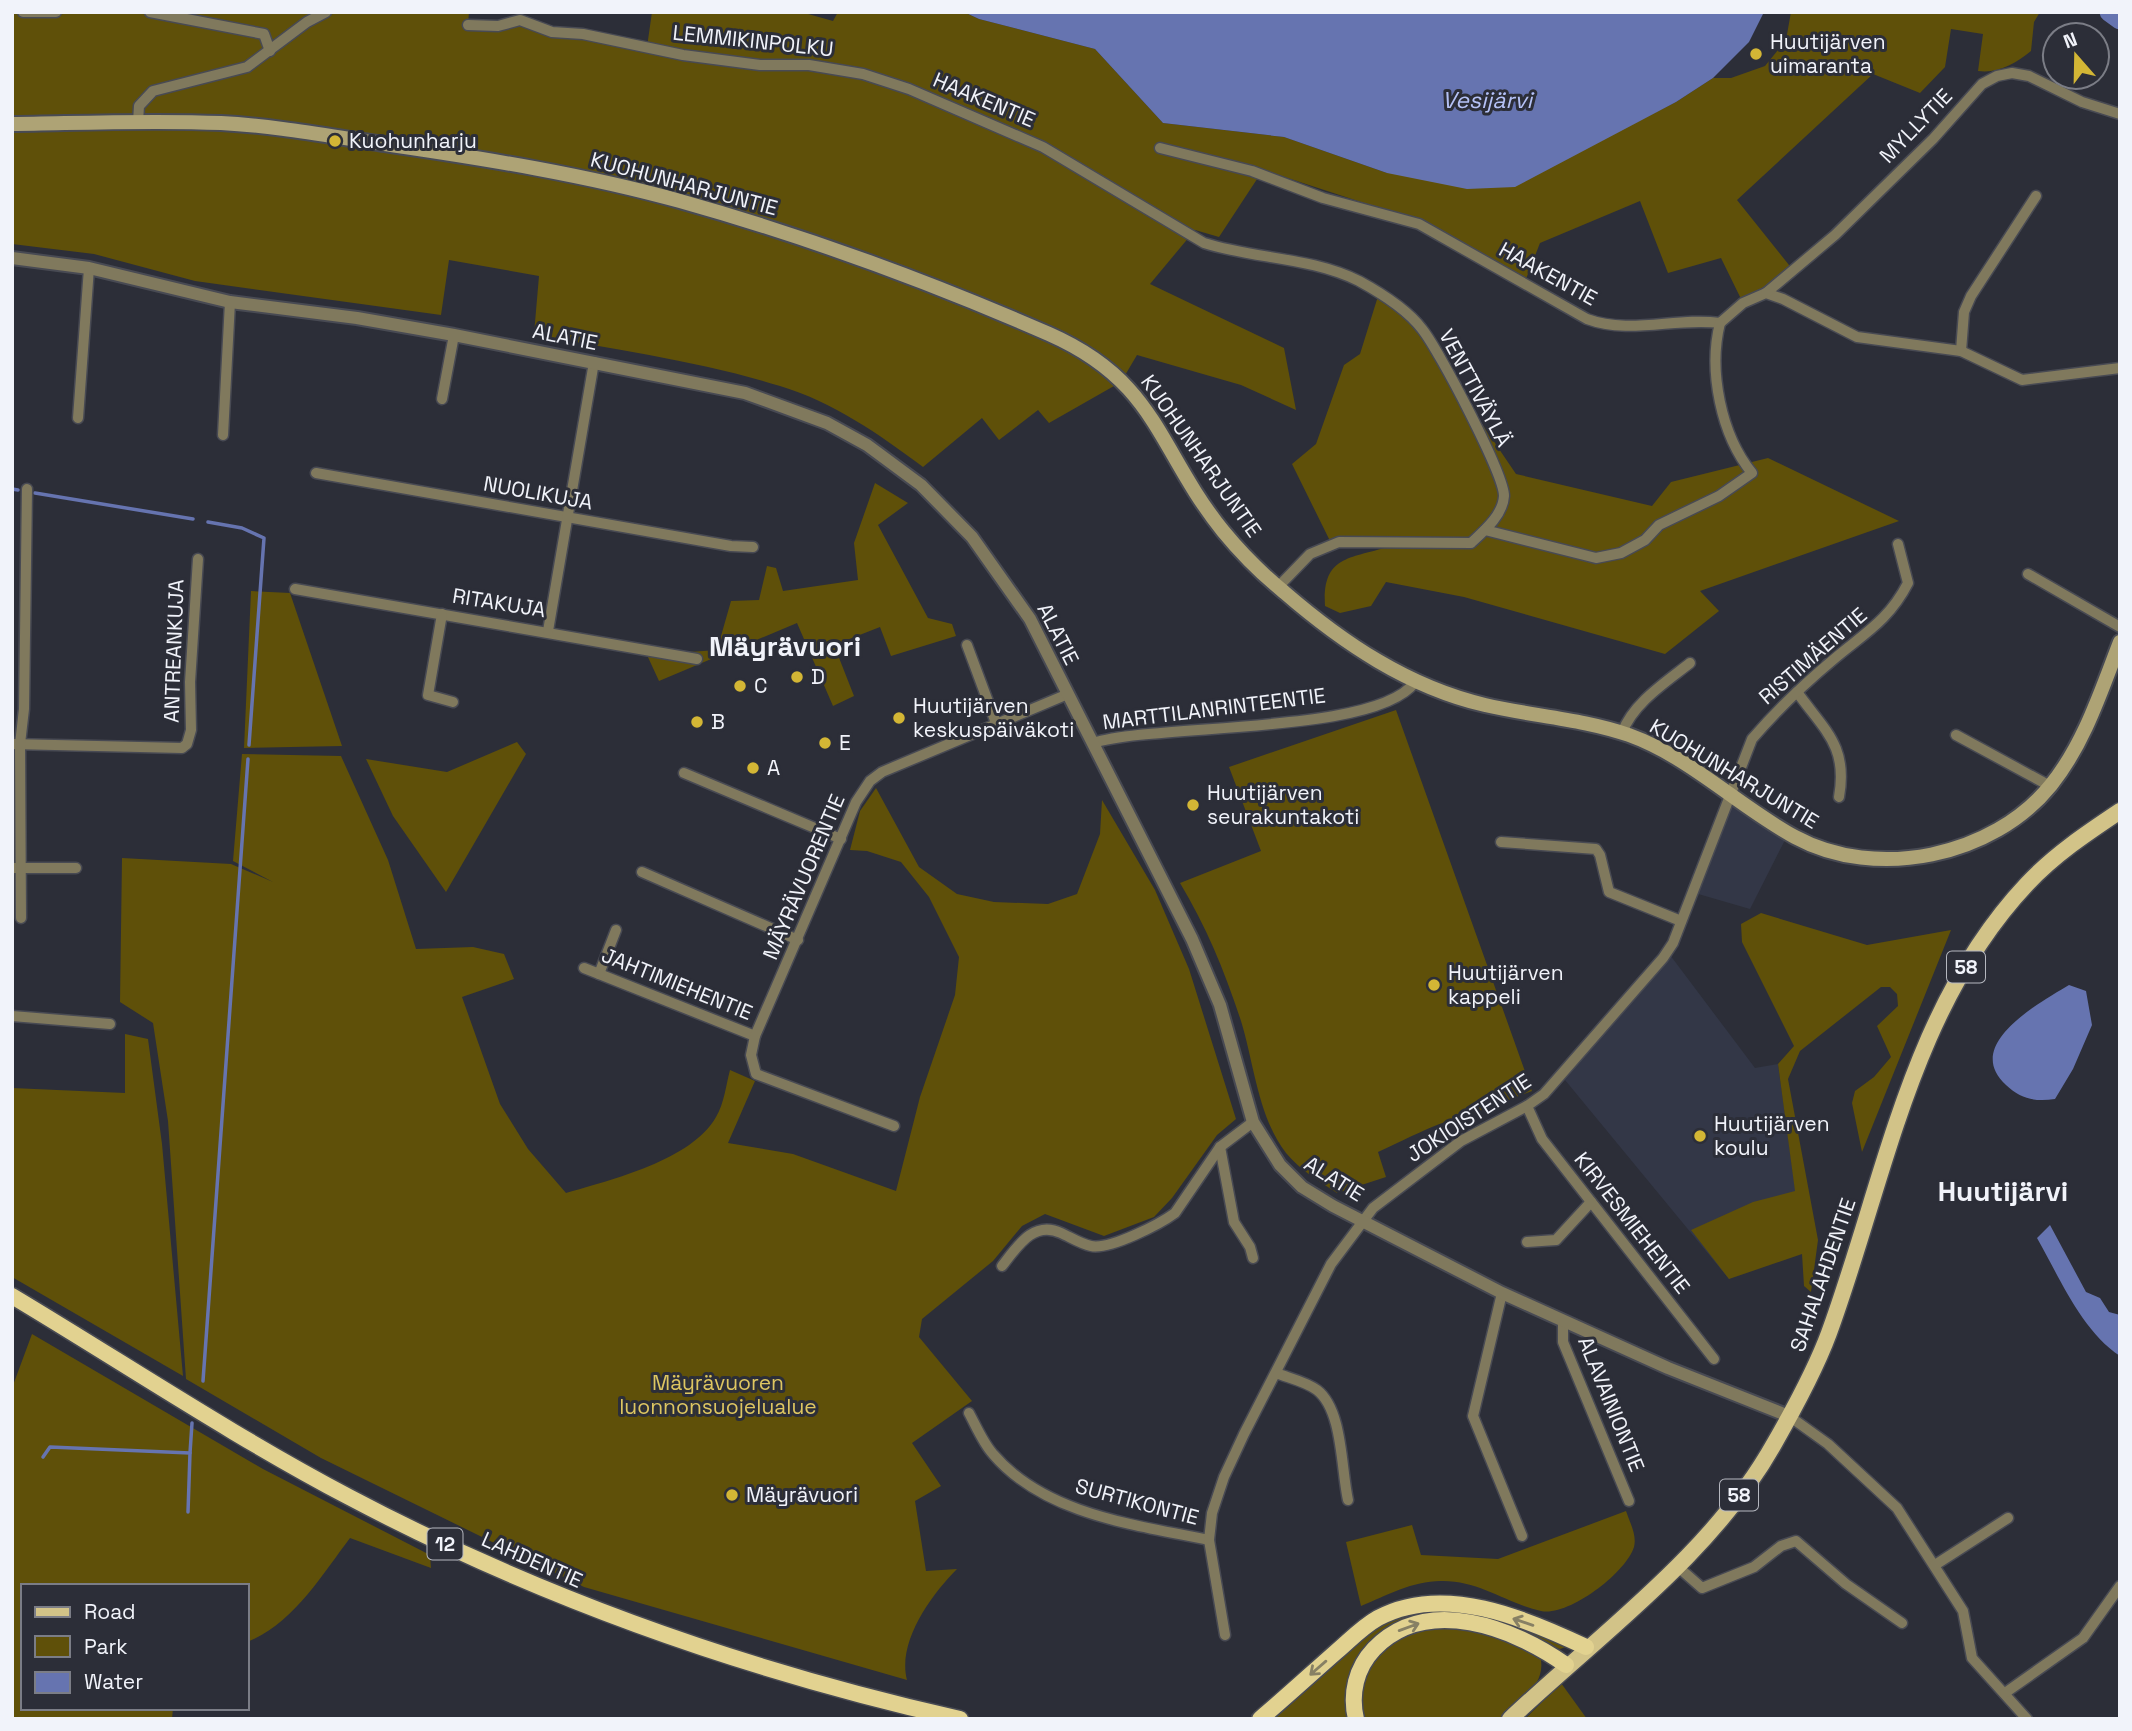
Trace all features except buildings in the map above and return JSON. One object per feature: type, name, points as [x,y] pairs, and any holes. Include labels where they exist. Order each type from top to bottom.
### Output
[{"type":"highway","name":"LAHDENTIE","points":[[12,1296],[292,1465],[381,1514],[550,1592],[697,1647],[806,1681],[960,1719]]},
{"type":"highway","points":[[1260,1719],[1368,1625],[1402,1608],[1424,1603],[1456,1604],[1491,1612],[1586,1647]]},
{"type":"highway","points":[[1356,1719],[1353,1696],[1363,1664],[1390,1636],[1416,1624],[1452,1620],[1505,1632],[1542,1648],[1566,1665]]},
{"type":"highway","points":[[915,1709],[946,1719]]},
{"type":"main road","name":"KUOHUNHARJUNTIE","points":[[12,124],[217,123],[279,128],[459,155],[628,188],[785,233],[1050,334],[1109,368],[1141,400],[1223,531],[1278,587],[1346,640],[1415,682],[1479,703],[1622,733],[1669,754],[1795,837],[1823,851],[1859,860],[1900,862],[1936,854],[2003,825],[2025,811],[2050,786],[2083,734],[2120,642]]},
{"type":"main road","name":"SAHALAHDENTIE","points":[[1510,1719],[1677,1566],[1708,1535],[1752,1479],[1789,1416],[1828,1334],[1888,1142],[1911,1081],[1969,961],[2029,882],[2078,839],[2120,811]]},
{"type":"street","points":[[23,12],[56,12]]},
{"type":"street","points":[[150,12],[264,34],[270,51]]},
{"type":"street","points":[[138,122],[139,106],[153,91],[247,67],[307,22],[326,12]]},
{"type":"street","name":"LEMMIKINPOLKU","points":[[468,25],[498,26],[520,20],[552,32],[583,34],[683,54],[760,65],[833,68],[909,89]]},
{"type":"street","name":"MYLLYTIE","points":[[1766,293],[1835,235],[1933,139],[1982,84],[1997,76],[2012,73],[2029,76],[2082,102],[2120,114]]},
{"type":"street","name":"HAAKENTIE","points":[[909,89],[1043,147]]},
{"type":"street","name":"VENTTIVÄYLÄ","points":[[1043,147],[1204,243],[1228,251],[1333,271],[1378,293],[1408,315],[1436,349],[1498,472],[1504,497],[1500,510],[1485,530]]},
{"type":"street","name":"HAAKENTIE","points":[[1160,148],[1252,171],[1323,198],[1419,224],[1576,313],[1603,325],[1678,321],[1720,323]]},
{"type":"street","points":[[1961,351],[1965,313],[1971,296],[2036,196]]},
{"type":"street","name":"ALATIE","points":[[12,258],[89,268],[230,302],[357,318],[454,335],[745,393],[793,408],[827,423],[896,465],[972,537],[1010,587],[1093,743],[1210,980],[1229,1033],[1253,1122],[1280,1165],[1303,1187],[1502,1293],[1668,1368],[1789,1416]]},
{"type":"street","points":[[78,418],[89,268]]},
{"type":"street","points":[[1278,587],[1310,554],[1339,542],[1471,543],[1485,530],[1596,558],[1621,553],[1645,540],[1659,525],[1719,496],[1752,473],[1738,457],[1720,396],[1714,366],[1720,323],[1743,303],[1766,293],[1857,337],[1961,351],[2022,380],[2120,368]]},
{"type":"street","points":[[223,435],[230,302]]},
{"type":"street","points":[[442,399],[454,335]]},
{"type":"street","points":[[548,631],[570,519],[594,362]]},
{"type":"street","name":"NUOLIKUJA","points":[[316,473],[570,519],[731,546],[753,547]]},
{"type":"street","points":[[21,918],[16,868],[16,744],[24,709],[27,489]]},
{"type":"street","name":"RISTIMÄENTIE","points":[[1728,795],[1752,739],[1797,692],[1895,609],[1908,583],[1898,544]]},
{"type":"street","name":"ANTREANKUJA","points":[[16,744],[182,748],[187,744],[191,730],[190,682],[198,559]]},
{"type":"street","points":[[2028,574],[2120,627]]},
{"type":"street","name":"RITAKUJA","points":[[295,589],[697,659]]},
{"type":"street","points":[[442,614],[428,695],[453,702]]},
{"type":"street","points":[[967,645],[996,723]]},
{"type":"street","points":[[1622,733],[1626,721],[1690,663]]},
{"type":"street","name":"MARTTILANRINTEENTIE","points":[[1093,743],[1261,726],[1343,713],[1399,697],[1415,682]]},
{"type":"street","points":[[1797,692],[1841,757],[1843,776],[1839,797]]},
{"type":"street","name":"MÄYRÄVUORENTIE","points":[[894,1126],[757,1074],[751,1055],[755,1036],[856,802],[870,781],[882,772],[1068,694]]},
{"type":"street","points":[[1956,735],[2050,786]]},
{"type":"street","points":[[684,773],[841,839]]},
{"type":"street","name":"JOKIOISTENTIE","points":[[1225,1635],[1209,1541],[1212,1513],[1224,1477],[1331,1264],[1373,1208],[1461,1141],[1527,1106],[1567,1072],[1663,958],[1681,921],[1728,795]]},
{"type":"street","points":[[1501,842],[1595,849],[1609,892],[1681,921]]},
{"type":"street","points":[[16,868],[76,868]]},
{"type":"street","points":[[642,872],[798,940]]},
{"type":"street","points":[[599,974],[616,930]]},
{"type":"street","name":"JAHTIMIEHENTIE","points":[[584,968],[755,1036]]},
{"type":"street","points":[[12,1016],[110,1024]]},
{"type":"street","name":"KIRVESMIEHENTIE","points":[[1527,1106],[1542,1139],[1714,1359]]},
{"type":"street","points":[[1002,1266],[1026,1238],[1039,1230],[1054,1230],[1091,1246],[1110,1244],[1165,1220],[1175,1213],[1220,1147],[1253,1122]]},
{"type":"street","points":[[1220,1147],[1234,1222],[1250,1247],[1253,1258]]},
{"type":"street","points":[[1527,1242],[1556,1240],[1591,1202]]},
{"type":"street","points":[[1502,1293],[1473,1416],[1522,1536]]},
{"type":"street","name":"ALAVAINIONTIE","points":[[1563,1321],[1563,1342],[1629,1501]]},
{"type":"street","points":[[1276,1373],[1317,1390],[1328,1404],[1339,1438],[1348,1500]]},
{"type":"street","name":"SURTIKONTIE","points":[[969,1413],[993,1454],[1028,1485],[1052,1499],[1120,1521],[1209,1541]]},
{"type":"street","points":[[1789,1416],[1828,1444],[1897,1508],[1963,1611],[1972,1658],[2027,1719]]},
{"type":"street","points":[[1935,1565],[2008,1518]]},
{"type":"street","points":[[1677,1566],[1702,1588],[1754,1567],[1782,1546],[1796,1541],[1846,1584],[1902,1623]]},
{"type":"street","points":[[2006,1693],[2082,1638],[2120,1586]]},
{"type":"shaded area","points":[[1730,790],[1790,830],[1750,909],[1688,891]]},
{"type":"shaded area","name":"Huutijärven koulu","points":[[1670,955],[1755,1068],[1778,1064],[1801,1231],[1729,1279],[1565,1080]]},
{"type":"green space","points":[[12,12],[469,12],[468,25],[520,20],[647,47],[652,12],[801,12],[833,21],[838,12],[964,12],[979,19],[1095,49],[1163,123],[1284,137],[1387,173],[1611,135],[1676,102],[1713,78],[1731,78],[1765,66],[1786,40],[1791,12],[2040,12],[2034,22],[2031,51],[2000,69],[1978,71],[1983,34],[1951,29],[1945,67],[1920,93],[1873,74],[1737,200],[1793,270],[1743,303],[1721,258],[1668,273],[1640,201],[1540,243],[1524,284],[1431,225],[1263,170],[1219,237],[1195,230],[1150,284],[1284,348],[1296,410],[1241,385],[1137,355],[1121,382],[1049,423],[1038,410],[999,440],[982,418],[923,467],[837,410],[780,386],[688,363],[534,334],[539,276],[449,260],[441,315],[195,281],[94,254],[12,244]]},
{"type":"green space","points":[[1379,293],[1408,315],[1516,474],[1652,506],[1671,482],[1768,458],[1899,521],[1700,591],[1719,611],[1665,654],[1464,597],[1386,582],[1371,606],[1340,613],[1325,606],[1325,589],[1334,568],[1351,557],[1391,546],[1332,545],[1292,464],[1316,444],[1344,365],[1360,354]]},
{"type":"green space","points":[[875,483],[908,503],[878,525],[928,618],[952,624],[956,636],[891,656],[880,627],[834,645],[854,696],[833,706],[797,623],[659,681],[647,655],[717,650],[731,601],[759,600],[767,566],[776,568],[783,591],[858,580],[854,543]]},
{"type":"green space","points":[[251,591],[290,593],[342,746],[244,748]]},
{"type":"green space","points":[[1396,710],[1532,1091],[1441,1123],[1378,1152],[1386,1177],[1337,1193],[1297,1165],[1277,1139],[1263,1106],[1241,1021],[1228,985],[1207,933],[1180,883],[1261,851],[1229,767]]},
{"type":"green space","points":[[517,742],[526,754],[446,892],[393,816],[366,759],[447,772]]},
{"type":"green space","name":"Mäyrävuoren luonnonsuojelualue","points":[[242,754],[341,756],[388,860],[416,949],[473,947],[504,954],[514,979],[459,998],[462,997],[500,1104],[528,1149],[566,1193],[627,1175],[670,1157],[689,1145],[705,1132],[719,1112],[730,1070],[755,1081],[728,1143],[793,1154],[896,1191],[920,1097],[955,995],[959,957],[929,897],[901,862],[867,851],[850,850],[860,811],[876,788],[919,867],[957,894],[994,902],[1048,904],[1077,894],[1100,834],[1102,800],[1155,890],[1189,969],[1236,1119],[1217,1135],[1172,1198],[1154,1217],[1104,1236],[1045,1214],[1022,1226],[993,1261],[922,1319],[919,1337],[972,1401],[912,1443],[941,1486],[915,1501],[926,1571],[957,1569],[918,1620],[907,1650],[907,1680],[584,1587],[321,1458],[186,1379],[168,1121],[153,1023],[120,1002],[122,858],[231,864],[273,882],[233,861]]},
{"type":"green space","points":[[1761,913],[1867,945],[1951,930],[1862,1152],[1852,1103],[1855,1091],[1874,1077],[1891,1057],[1877,1026],[1898,1006],[1897,994],[1890,987],[1881,987],[1800,1051],[1788,1079],[1818,1240],[1811,1292],[1804,1286],[1802,1254],[1729,1279],[1691,1230],[1753,1202],[1795,1191],[1778,1064],[1794,1046],[1742,942],[1741,924]]},
{"type":"green space","points":[[125,1034],[148,1039],[162,1144],[183,1376],[12,1277],[12,1088],[125,1093]]},
{"type":"green space","points":[[32,1334],[263,1469],[430,1555],[431,1568],[350,1538],[305,1598],[278,1624],[248,1642],[248,1584],[21,1584],[21,1710],[173,1710],[172,1719],[12,1719],[12,1388]]},
{"type":"green space","points":[[1626,1511],[1635,1538],[1629,1557],[1620,1569],[1595,1591],[1566,1607],[1552,1611],[1528,1607],[1481,1588],[1443,1581],[1412,1586],[1361,1606],[1346,1542],[1412,1525],[1421,1555],[1498,1559]]},
{"type":"green space","points":[[1424,1608],[1489,1616],[1562,1641],[1569,1646],[1560,1649],[1506,1627],[1472,1618],[1376,1641],[1351,1719],[1267,1719],[1371,1628]]},
{"type":"green space","points":[[1447,1625],[1491,1632],[1540,1656],[1540,1675],[1536,1683],[1501,1719],[1361,1719],[1365,1679],[1384,1647],[1412,1631]]},
{"type":"green space","points":[[1561,1683],[1587,1719],[1525,1719]]},
{"type":"water","name":"Vesijärvi","points":[[964,12],[1764,12],[1749,42],[1713,78],[1676,102],[1515,187],[1467,189],[1387,173],[1284,137],[1163,123],[1095,49],[979,19]]},
{"type":"water","points":[[2069,985],[2086,991],[2092,1025],[2073,1069],[2055,1099],[2035,1100],[2023,1096],[2006,1085],[1995,1070],[1993,1055],[1999,1041],[2024,1014]]},
{"type":"water","points":[[2050,1225],[2086,1292],[2100,1298],[2109,1312],[2120,1315],[2120,1356],[2106,1345],[2083,1318],[2037,1238]]},
{"type":"waterway","points":[[2109,12],[2120,20]]},
{"type":"waterway","points":[[12,489],[18,490]]},
{"type":"waterway","points":[[35,493],[193,519]]},
{"type":"waterway","points":[[208,522],[242,528],[264,538],[249,745]]},
{"type":"waterway","points":[[203,1381],[248,759]]},
{"type":"waterway","points":[[190,1453],[192,1423]]},
{"type":"waterway","points":[[43,1457],[50,1447],[190,1453],[188,1512]]},
{"type":"place","name":"Huutijärven uimaranta","points":[[1756,54]]},
{"type":"place","name":"Kuohunharju","points":[[335,141]]},
{"type":"place","name":"D","points":[[797,677]]},
{"type":"place","name":"C","points":[[740,686]]},
{"type":"place","name":"Huutijärven keskuspäiväkoti","points":[[899,718]]},
{"type":"place","name":"B","points":[[697,722]]},
{"type":"place","name":"E","points":[[825,743]]},
{"type":"place","name":"A","points":[[753,768]]},
{"type":"place","name":"Huutijärven seurakuntakoti","points":[[1193,805]]},
{"type":"place","name":"Huutijärven kappeli","points":[[1434,985]]},
{"type":"place","name":"Huutijärven koulu","points":[[1700,1136]]},
{"type":"place","name":"Mäyrävuori","points":[[732,1495]]},
{"type":"district","name":"Mäyrävuori","points":[[785,646]]},
{"type":"district","name":"Huutijärvi","points":[[2003,1191]]}]
